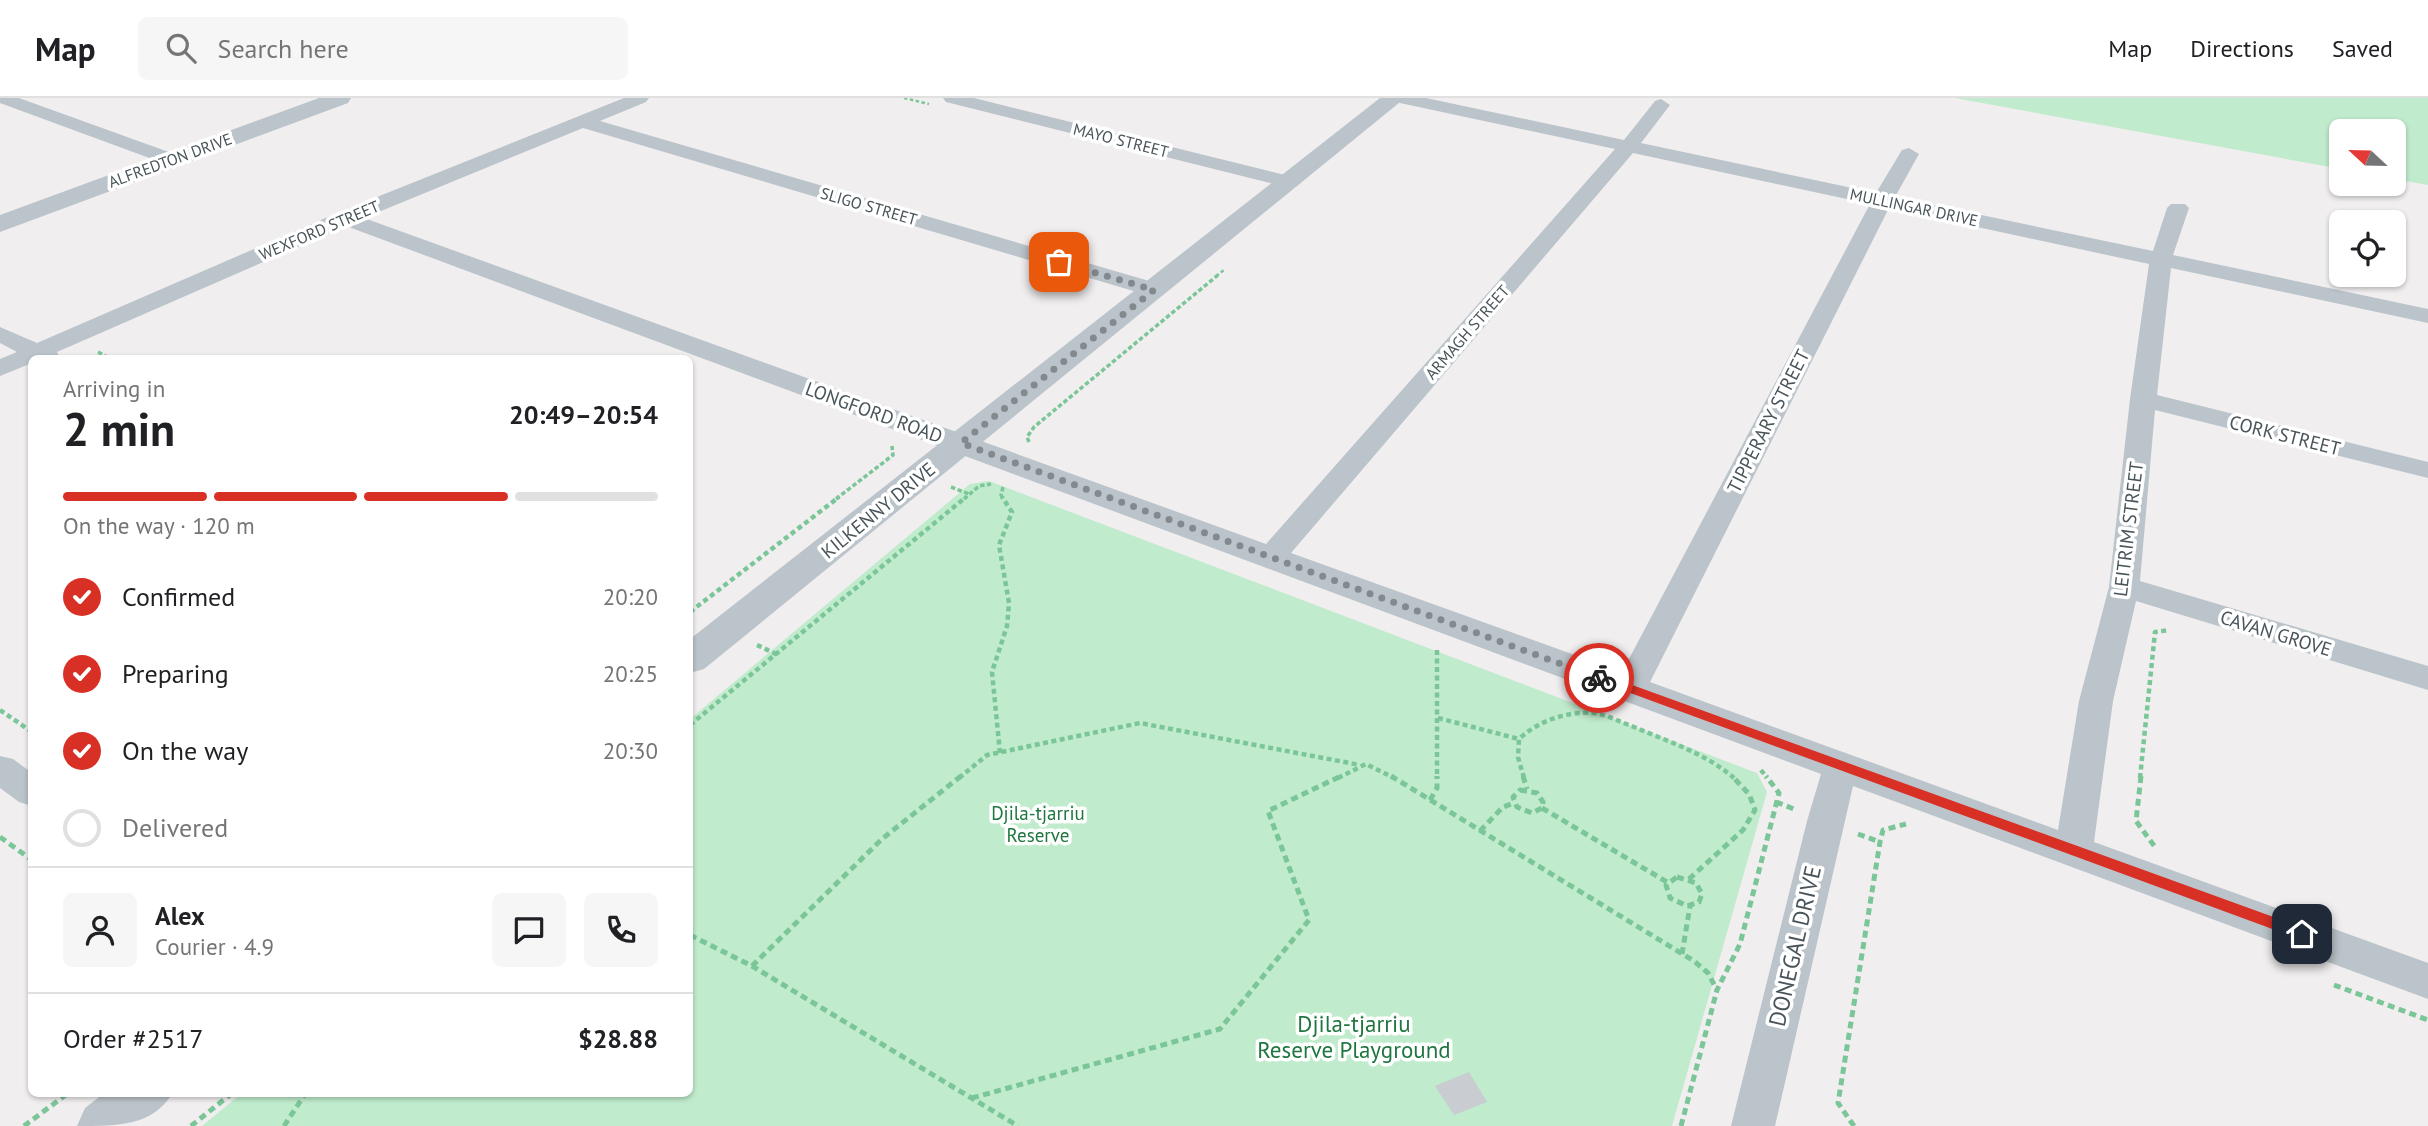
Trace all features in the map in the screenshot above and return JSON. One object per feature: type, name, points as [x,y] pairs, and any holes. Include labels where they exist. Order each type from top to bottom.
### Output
[{"type":"street","points":[[2,98],[170,159]]},
{"type":"street","name":"ALFREDTON DRIVE","points":[[0,224],[340,98]]},
{"type":"street","name":"WEXFORD STREET","points":[[44,355],[345,218],[640,98]]},
{"type":"street","name":"MAYO STREET","points":[[952,98],[1290,181]]},
{"type":"street","name":"KILKENNY DRIVE","points":[[693,657],[1394,98]]},
{"type":"street","name":"MULLINGAR DRIVE","points":[[1400,98],[2428,316]]},
{"type":"street","name":"ARMAGH STREET","points":[[1271,557],[1629,146],[1661,105]]},
{"type":"street","name":"SLIGO STREET","points":[[584,122],[1154,290]]},
{"type":"street","name":"TIPPERARY STREET","points":[[1630,689],[1882,201],[1909,155]]},
{"type":"street","name":"LEITRIM STREET","points":[[2074,849],[2096,701],[2124,587],[2143,399],[2161,259],[2178,208]]},
{"type":"street","name":"LONGFORD ROAD","points":[[345,218],[961,443],[1015,473],[1271,557],[1841,767],[2074,849],[2428,981]]},
{"type":"street","points":[[0,334],[44,355]]},
{"type":"street","name":"WEXFORD STREET","points":[[0,368],[28,360]]},
{"type":"street","name":"CORK STREET","points":[[2143,399],[2428,470]]},
{"type":"street","name":"CAVAN GROVE","points":[[2124,587],[2428,678]]},
{"type":"street","name":"DONEGAL DRIVE","points":[[1753,1126],[1825,821],[1841,767]]},
{"type":"street","points":[[0,769],[28,789]]},
{"type":"street","points":[[104,1126],[141,1097]]},
{"type":"path","points":[[904,98],[931,105]]},
{"type":"path","points":[[1000,753],[991,684],[992,672],[1007,626],[1009,603],[999,545],[1012,512],[1002,495],[1015,473],[1040,451],[1032,448],[1027,437],[1034,427],[1225,269]]},
{"type":"path","points":[[693,610],[892,454],[891,444],[882,440]]},
{"type":"path","points":[[693,723],[979,486],[1015,473]]},
{"type":"path","points":[[2157,850],[2136,821],[2155,632],[2177,629]]},
{"type":"path","points":[[1430,800],[1437,792],[1438,718],[1438,654],[1431,645],[1448,652]]},
{"type":"path","points":[[1592,706],[1696,745]]},
{"type":"path","points":[[0,710],[28,729]]},
{"type":"path","points":[[1438,718],[1519,739],[1543,724],[1579,713],[1594,713],[1680,745],[1707,759],[1732,777],[1750,795],[1754,815],[1744,831],[1703,863],[1689,879]]},
{"type":"path","points":[[752,966],[882,839],[987,755],[1140,723],[1377,767],[1682,954],[1707,971],[1717,990]]},
{"type":"path","points":[[1519,739],[1518,757],[1527,789],[1542,798],[1542,808]]},
{"type":"path","points":[[972,1098],[1220,1029],[1309,920],[1268,811],[1362,765]]},
{"type":"path","points":[[1681,1126],[1717,990],[1740,944],[1779,793],[1761,769],[1748,765]]},
{"type":"path","points":[[1514,803],[1515,793],[1527,789]]},
{"type":"path","points":[[1480,831],[1503,807],[1514,803]]},
{"type":"path","points":[[1514,803],[1525,812],[1535,812],[1542,808]]},
{"type":"path","points":[[1542,808],[1667,883]]},
{"type":"path","points":[[1854,1126],[1838,1103],[1880,842],[1884,830],[1906,823],[1918,828]]},
{"type":"path","points":[[0,836],[28,857]]},
{"type":"path","points":[[1677,877],[1689,879],[1698,885],[1702,894],[1699,902],[1690,906],[1679,904],[1666,891],[1667,883],[1677,877]]},
{"type":"path","points":[[1682,954],[1690,906]]},
{"type":"path","points":[[693,936],[752,966],[1018,1126]]},
{"type":"path","points":[[2325,981],[2428,1020]]},
{"type":"path","points":[[24,1126],[63,1097]]},
{"type":"path","points":[[191,1126],[227,1097]]},
{"type":"path","points":[[284,1126],[303,1097]]},
{"type":"green space","points":[[1955,98],[2428,98],[2428,185],[2406,181],[2406,119],[2329,119],[2329,167]]},
{"type":"green space","name":"Djila-tjarriu Reserve","points":[[989,481],[1757,773],[1767,792],[1672,1126],[202,1126],[237,1097],[693,1097],[693,716],[970,484]]},
{"type":"building","points":[[1469,1072],[1487,1102],[1454,1115],[1435,1086]]},
{"type":"way so far","points":[[1059,262],[1154,290],[961,443],[1599,678]]},
{"type":"route","points":[[1599,678],[2302,934]]},
{"type":"park label","name":"Djila-tjarriu Reserve Playground","points":[[1354,1037]]}]
